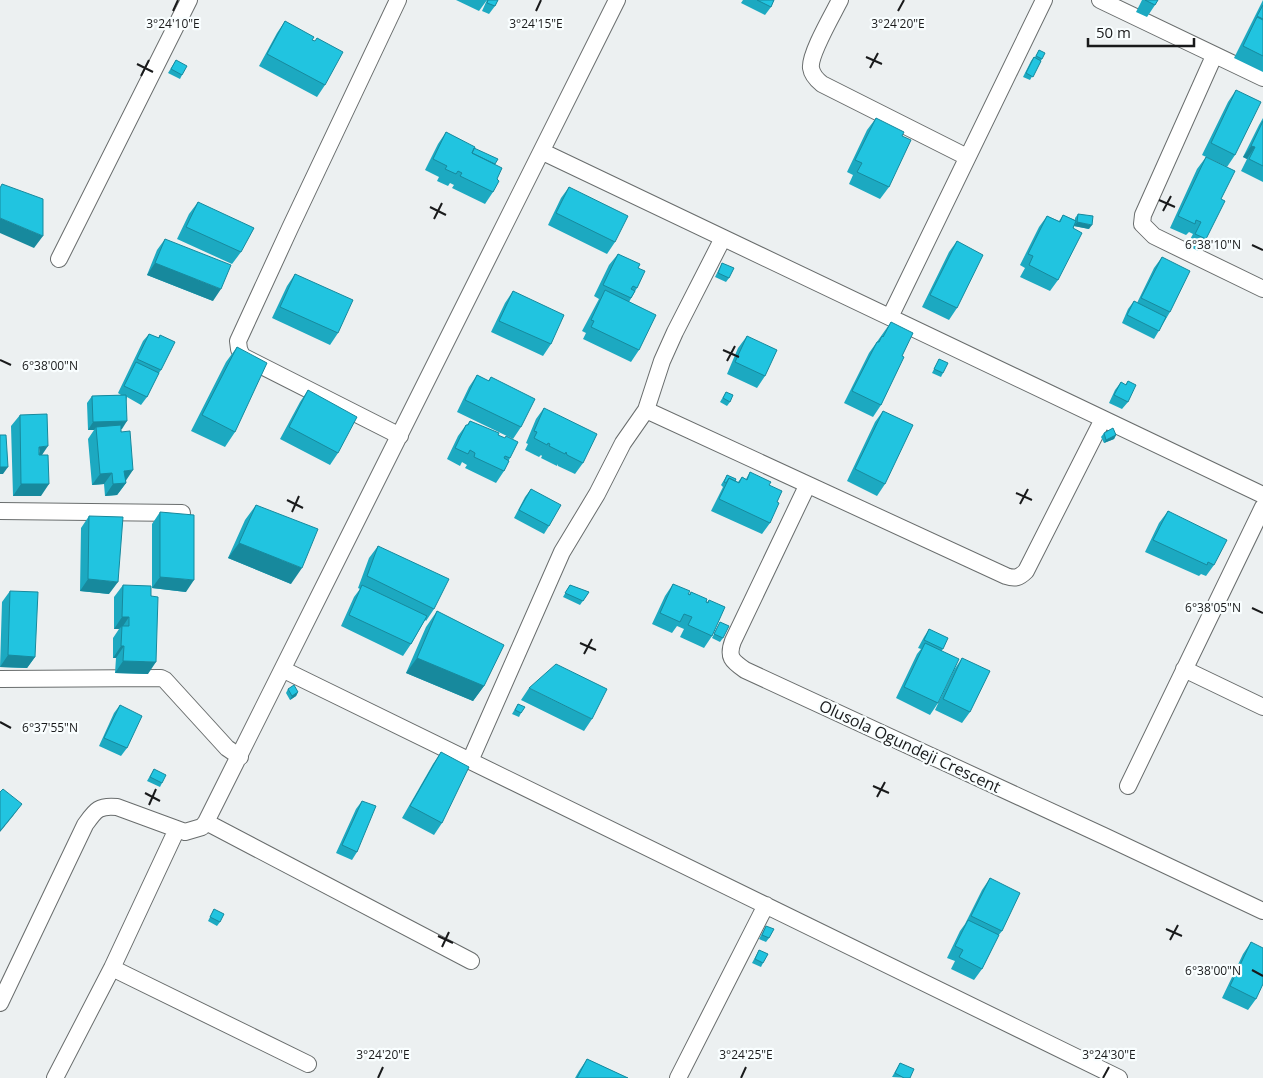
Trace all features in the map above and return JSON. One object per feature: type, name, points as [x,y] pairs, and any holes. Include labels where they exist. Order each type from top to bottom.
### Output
[{"type":"street","points":[[59,259],[189,0]]},
{"type":"street","points":[[398,0],[238,341],[238,349],[242,356],[400,436]]},
{"type":"street","points":[[0,1003],[92,814],[99,808],[107,806],[116,807],[185,832],[202,827],[206,822],[543,152],[617,0]]},
{"type":"street","points":[[840,0],[814,52],[811,68],[815,78],[822,84],[967,157]]},
{"type":"street","points":[[890,317],[1044,0]]},
{"type":"street","points":[[1100,0],[1263,78]]},
{"type":"street","points":[[1214,56],[1143,216],[1142,224],[1154,236],[1263,289]]},
{"type":"street","points":[[543,152],[1263,495]]},
{"type":"street","points":[[470,761],[562,552],[597,494],[623,443],[646,410],[662,361],[723,238]]},
{"type":"street","points":[[646,410],[807,486],[1014,578],[1021,576],[1026,571],[1103,419]]},
{"type":"street","name":"Olusola Ogundeji Crescent","points":[[807,486],[733,641],[730,656],[734,662],[745,670],[1263,911]]},
{"type":"street","points":[[1128,786],[1263,507]]},
{"type":"street","points":[[0,511],[182,513]]},
{"type":"street","points":[[1184,669],[1263,707]]},
{"type":"street","points":[[284,670],[1119,1078]]},
{"type":"street","points":[[0,679],[161,678],[165,680],[227,748],[240,757]]},
{"type":"street","points":[[206,822],[471,961]]},
{"type":"street","points":[[55,1078],[112,968],[177,829]]},
{"type":"street","points":[[684,1076],[766,905]]},
{"type":"street","points":[[112,968],[308,1064]]},
{"type":"building","points":[[488,0],[498,0],[495,6],[487,3]]},
{"type":"building","points":[[757,0],[774,0],[771,7]]},
{"type":"building","points":[[1145,0],[1158,0],[1155,5]]},
{"type":"building","points":[[1263,5],[1263,19],[1257,16]]},
{"type":"building","points":[[1257,17],[1263,20],[1263,56],[1243,46]]},
{"type":"building","points":[[285,21],[314,37],[312,40],[315,41],[317,38],[343,52],[325,85],[267,54]]},
{"type":"building","points":[[1039,50],[1045,53],[1042,59],[1036,56]]},
{"type":"building","points":[[1034,57],[1041,61],[1033,77],[1026,73]]},
{"type":"building","points":[[176,60],[187,66],[182,75],[171,69]]},
{"type":"building","points":[[1236,90],[1261,102],[1235,155],[1211,143]]},
{"type":"building","points":[[876,118],[904,132],[902,136],[911,140],[889,187],[857,172],[862,163],[855,160]]},
{"type":"building","points":[[1263,121],[1263,166],[1249,159],[1255,147],[1251,146]]},
{"type":"building","points":[[446,132],[475,147],[472,153],[502,168],[497,179],[499,181],[493,192],[460,176],[462,173],[458,171],[456,174],[445,169],[447,166],[433,159]]},
{"type":"building","points":[[474,148],[498,159],[495,164],[472,153]]},
{"type":"building","points":[[1206,157],[1235,171],[1221,199],[1225,201],[1206,239],[1195,234],[1201,222],[1196,220],[1195,224],[1178,216]]},
{"type":"building","points":[[2,184],[43,199],[43,236],[0,218],[0,188]]},
{"type":"building","points":[[569,187],[628,216],[615,242],[556,213]]},
{"type":"building","points":[[198,202],[254,228],[241,252],[186,227]]},
{"type":"building","points":[[1078,214],[1093,216],[1092,225],[1077,222]]},
{"type":"building","points":[[1063,215],[1076,221],[1073,228],[1082,233],[1058,280],[1029,265],[1033,256],[1028,254],[1047,216],[1060,222]]},
{"type":"building","points":[[165,239],[231,265],[221,289],[155,263]]},
{"type":"building","points":[[957,241],[983,255],[957,308],[930,295]]},
{"type":"building","points":[[618,254],[640,264],[638,268],[645,271],[637,288],[633,286],[631,289],[635,291],[631,298],[603,285]]},
{"type":"building","points":[[1162,257],[1190,271],[1170,312],[1141,298]]},
{"type":"building","points":[[722,263],[734,268],[729,278],[718,273]]},
{"type":"building","points":[[295,274],[353,300],[338,333],[280,307]]},
{"type":"building","points":[[605,290],[656,315],[639,350],[591,327],[594,321],[591,320]]},
{"type":"building","points":[[513,291],[564,315],[551,344],[499,321]]},
{"type":"building","points":[[1134,301],[1166,317],[1159,331],[1127,315]]},
{"type":"building","points":[[891,322],[913,333],[902,356],[904,357],[881,405],[852,391],[877,342],[883,337]]},
{"type":"building","points":[[149,334],[159,338],[160,335],[175,342],[161,370],[137,359]]},
{"type":"building","points":[[747,336],[777,350],[765,376],[735,362]]},
{"type":"building","points":[[237,347],[267,363],[235,432],[202,415]]},
{"type":"building","points":[[939,359],[948,363],[943,373],[934,369]]},
{"type":"building","points":[[136,362],[159,373],[147,397],[124,386]]},
{"type":"building","points":[[477,375],[489,381],[491,377],[535,399],[521,427],[465,400]]},
{"type":"building","points":[[1128,381],[1136,385],[1128,402],[1114,395],[1121,382],[1126,385]]},
{"type":"building","points":[[308,390],[357,417],[338,453],[289,427]]},
{"type":"building","points":[[726,392],[733,395],[730,402],[723,398]]},
{"type":"building","points":[[126,395],[127,421],[93,422],[92,396]]},
{"type":"building","points":[[544,408],[597,434],[583,463],[567,455],[566,452],[565,454],[549,446],[550,444],[548,443],[547,445],[534,438],[537,432],[534,431]]},
{"type":"building","points":[[883,411],[913,425],[885,484],[855,469]]},
{"type":"building","points":[[47,414],[48,446],[39,447],[39,455],[48,455],[49,484],[21,484],[20,415]]},
{"type":"building","points":[[470,421],[499,433],[498,435],[505,438],[506,436],[518,442],[510,458],[505,456],[504,458],[509,461],[504,471],[474,457],[475,453],[470,450],[468,454],[455,448],[466,425]]},
{"type":"building","points":[[121,425],[121,432],[130,431],[133,470],[124,471],[126,483],[113,484],[112,473],[100,474],[96,427]]},
{"type":"building","points":[[1113,428],[1116,435],[1106,440],[1104,433]]},
{"type":"building","points":[[0,435],[6,435],[8,467],[0,467]]},
{"type":"building","points":[[750,472],[771,482],[769,485],[782,491],[770,523],[719,499],[729,478],[739,483],[742,477],[747,480]]},
{"type":"building","points":[[727,475],[736,479],[735,481],[729,478],[726,483],[724,482]]},
{"type":"building","points":[[531,489],[561,505],[549,526],[519,510]]},
{"type":"building","points":[[256,505],[318,529],[302,568],[239,543]]},
{"type":"building","points":[[1168,511],[1227,540],[1214,565],[1208,562],[1207,565],[1153,540]]},
{"type":"building","points":[[160,512],[194,515],[194,580],[160,577]]},
{"type":"building","points":[[89,516],[123,517],[118,582],[88,579]]},
{"type":"building","points":[[378,546],[449,579],[434,609],[367,576]]},
{"type":"building","points":[[673,584],[690,591],[688,594],[690,595],[691,592],[707,599],[706,602],[708,603],[709,600],[725,607],[712,636],[688,625],[692,617],[684,614],[680,622],[660,613]]},
{"type":"building","points":[[123,585],[151,586],[151,596],[158,597],[156,662],[123,661],[124,646],[121,646],[122,626],[129,626],[129,617],[122,617]]},
{"type":"building","points":[[362,585],[427,616],[411,644],[349,615]]},
{"type":"building","points":[[570,585],[589,592],[583,601],[565,593]]},
{"type":"building","points":[[10,591],[38,592],[35,657],[8,655]]},
{"type":"building","points":[[437,611],[504,645],[484,686],[417,658]]},
{"type":"building","points":[[720,622],[729,626],[723,638],[714,634]]},
{"type":"building","points":[[929,629],[948,638],[943,649],[924,640]]},
{"type":"building","points":[[925,643],[959,659],[938,703],[904,687]]},
{"type":"building","points":[[962,658],[990,671],[970,712],[943,699]]},
{"type":"building","points":[[556,664],[607,689],[592,719],[529,688]]},
{"type":"building","points":[[294,685],[298,692],[292,696],[288,689]]},
{"type":"building","points":[[518,704],[525,707],[521,713],[515,710]]},
{"type":"building","points":[[120,705],[142,716],[127,748],[104,738]]},
{"type":"building","points":[[441,752],[469,767],[442,823],[410,806]]},
{"type":"building","points":[[154,769],[166,775],[162,783],[150,777]]},
{"type":"building","points":[[3,789],[22,804],[0,831],[0,792]]},
{"type":"building","points":[[362,801],[376,806],[357,852],[342,845]]},
{"type":"building","points":[[990,878],[1020,893],[1002,931],[971,916]]},
{"type":"building","points":[[214,909],[224,914],[220,922],[210,917]]},
{"type":"building","points":[[968,920],[999,935],[982,969],[959,957],[963,950],[955,946]]},
{"type":"building","points":[[766,926],[774,929],[769,938],[762,935]]},
{"type":"building","points":[[1251,942],[1263,948],[1263,984],[1256,999],[1230,986]]},
{"type":"building","points":[[759,950],[768,954],[763,963],[755,959]]},
{"type":"building","points":[[587,1059],[628,1078],[577,1078]]},
{"type":"building","points":[[900,1063],[914,1069],[910,1078],[904,1078],[895,1073]]}]
